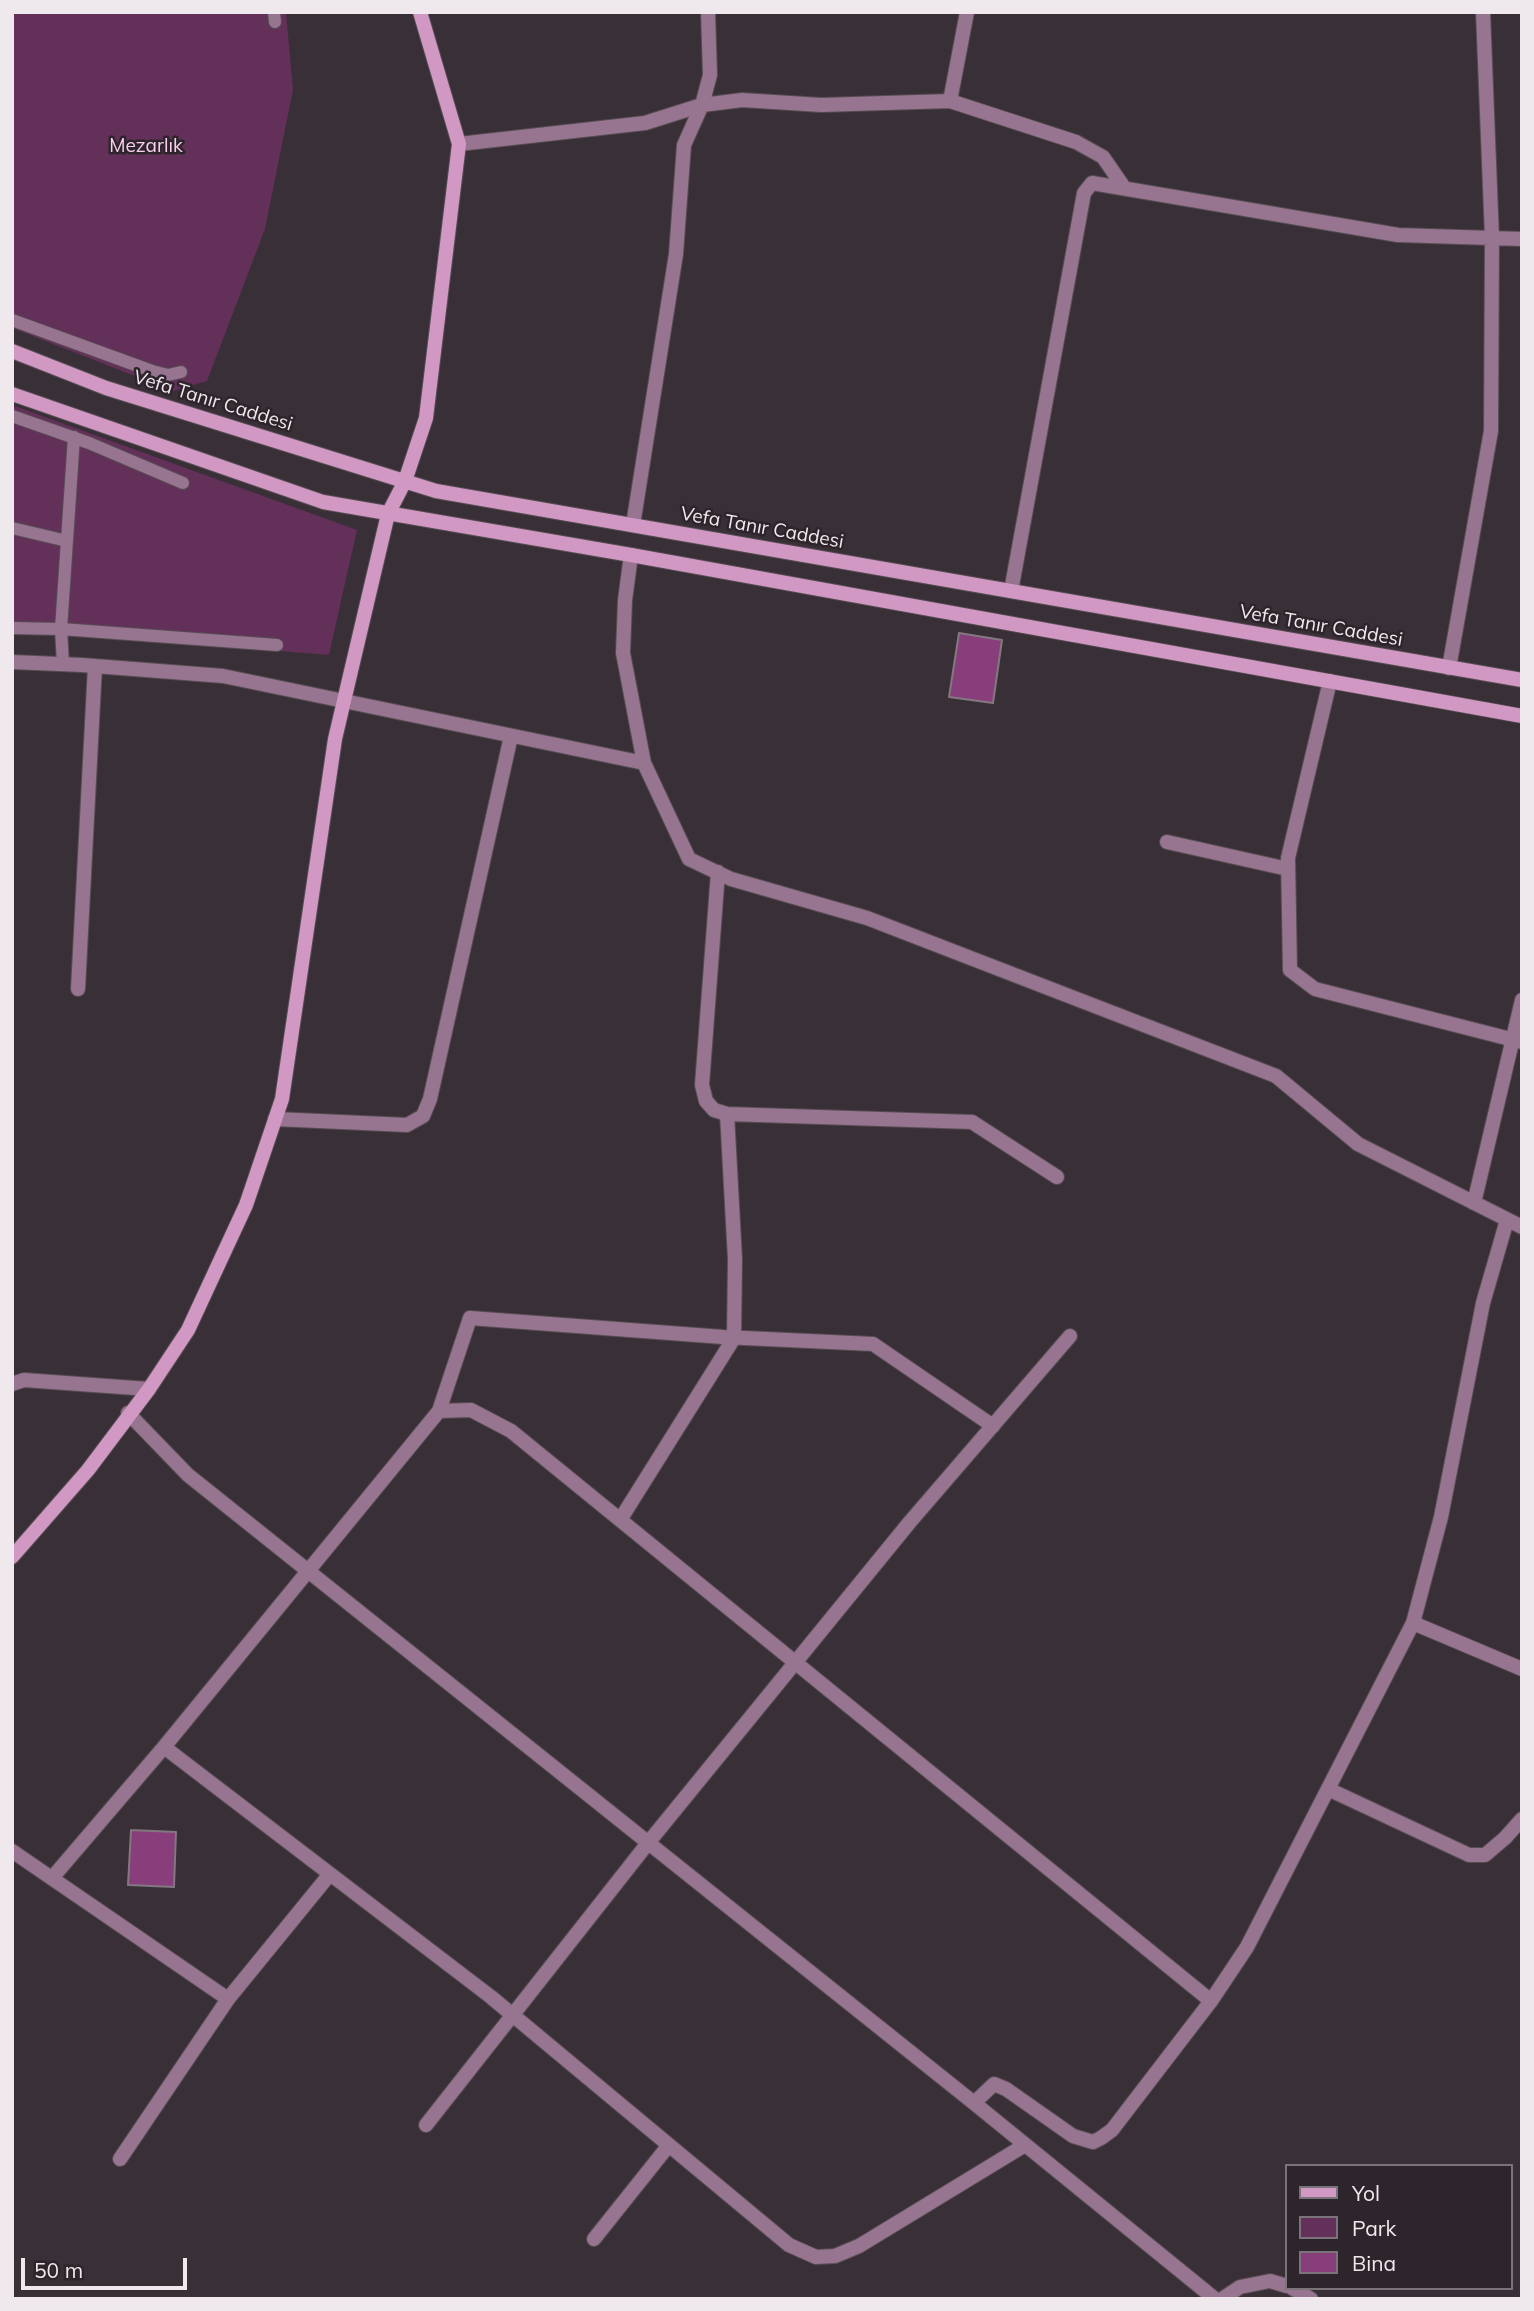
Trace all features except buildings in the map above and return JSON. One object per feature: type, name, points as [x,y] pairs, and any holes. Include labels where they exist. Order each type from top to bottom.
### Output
[{"type":"main road","points":[[12,1558],[88,1471],[128,1413],[149,1389],[188,1330],[246,1205],[282,1099],[335,739],[388,514],[405,481],[426,418],[459,144],[420,12]]},
{"type":"main road","name":"Vefa Tanır Caddesi","points":[[12,351],[106,388],[436,491],[1522,680]]},
{"type":"main road","points":[[12,394],[323,502],[1522,716]]},
{"type":"street","points":[[633,525],[676,254],[684,145],[702,105],[710,75],[708,12]]},
{"type":"street","points":[[950,101],[967,12]]},
{"type":"street","points":[[1449,668],[1491,431],[1492,238],[1483,12]]},
{"type":"street","points":[[459,144],[645,122],[702,105],[742,100],[821,105],[950,101],[1076,142],[1103,157],[1122,186]]},
{"type":"street","points":[[1011,592],[1084,193],[1092,183],[1398,235],[1522,239]]},
{"type":"street","points":[[631,555],[625,600],[623,653],[645,762],[689,859],[731,878],[867,918],[1276,1076],[1358,1144],[1522,1227]]},
{"type":"street","points":[[12,662],[223,676],[645,762]]},
{"type":"street","points":[[78,989],[95,666]]},
{"type":"street","points":[[1330,681],[1288,858],[1290,970],[1315,989],[1517,1040]]},
{"type":"street","points":[[275,1119],[407,1125],[423,1116],[430,1099],[511,736]]},
{"type":"street","points":[[1167,842],[1288,869]]},
{"type":"street","points":[[718,872],[702,1086],[706,1101],[714,1110],[726,1114],[972,1122],[1057,1177]]},
{"type":"street","points":[[1474,1203],[1517,1040],[1522,1000]]},
{"type":"street","points":[[621,1520],[734,1338],[735,1259],[726,1114]]},
{"type":"street","points":[[974,2103],[994,2084],[1006,2089],[1073,2136],[1093,2142],[1101,2138],[1112,2130],[1210,2001],[1247,1947],[1413,1623],[1441,1517],[1483,1303],[1507,1220]]},
{"type":"street","points":[[52,1878],[164,1747],[439,1411],[470,1318],[734,1338],[873,1344],[993,1426]]},
{"type":"street","points":[[426,2125],[648,1843],[909,1523],[1070,1336]]},
{"type":"street","points":[[12,1384],[24,1380],[149,1389]]},
{"type":"street","points":[[439,1411],[471,1410],[511,1431],[1210,2001]]},
{"type":"street","points":[[128,1413],[188,1475],[1215,2299]]},
{"type":"street","points":[[1413,1623],[1522,1669]]},
{"type":"street","points":[[164,1747],[513,2015],[789,2245],[816,2257],[835,2256],[859,2246],[1025,2145]]},
{"type":"street","points":[[1328,1789],[1469,1855],[1485,1855],[1522,1819]]},
{"type":"street","points":[[12,1851],[228,1999]]},
{"type":"street","points":[[120,2159],[228,1999],[330,1874]]},
{"type":"street","points":[[594,2239],[669,2145]]},
{"type":"street","points":[[1222,2299],[1240,2287],[1270,2281],[1286,2286]]},
{"type":"street","points":[[1294,2290],[1311,2299]]},
{"type":"lane","points":[[12,320],[152,371],[168,375],[181,372]]},
{"type":"lane","points":[[12,416],[74,438],[183,484]]},
{"type":"lane","points":[[63,664],[61,629],[74,438]]},
{"type":"lane","points":[[12,528],[67,541]]},
{"type":"lane","points":[[12,628],[61,629],[277,645]]},
{"type":"green space","name":"Mezarlık","points":[[12,12],[286,12],[293,90],[265,229],[207,381],[173,391],[12,328]]},
{"type":"green space","points":[[12,405],[357,530],[329,655],[93,636],[12,634]]}]
